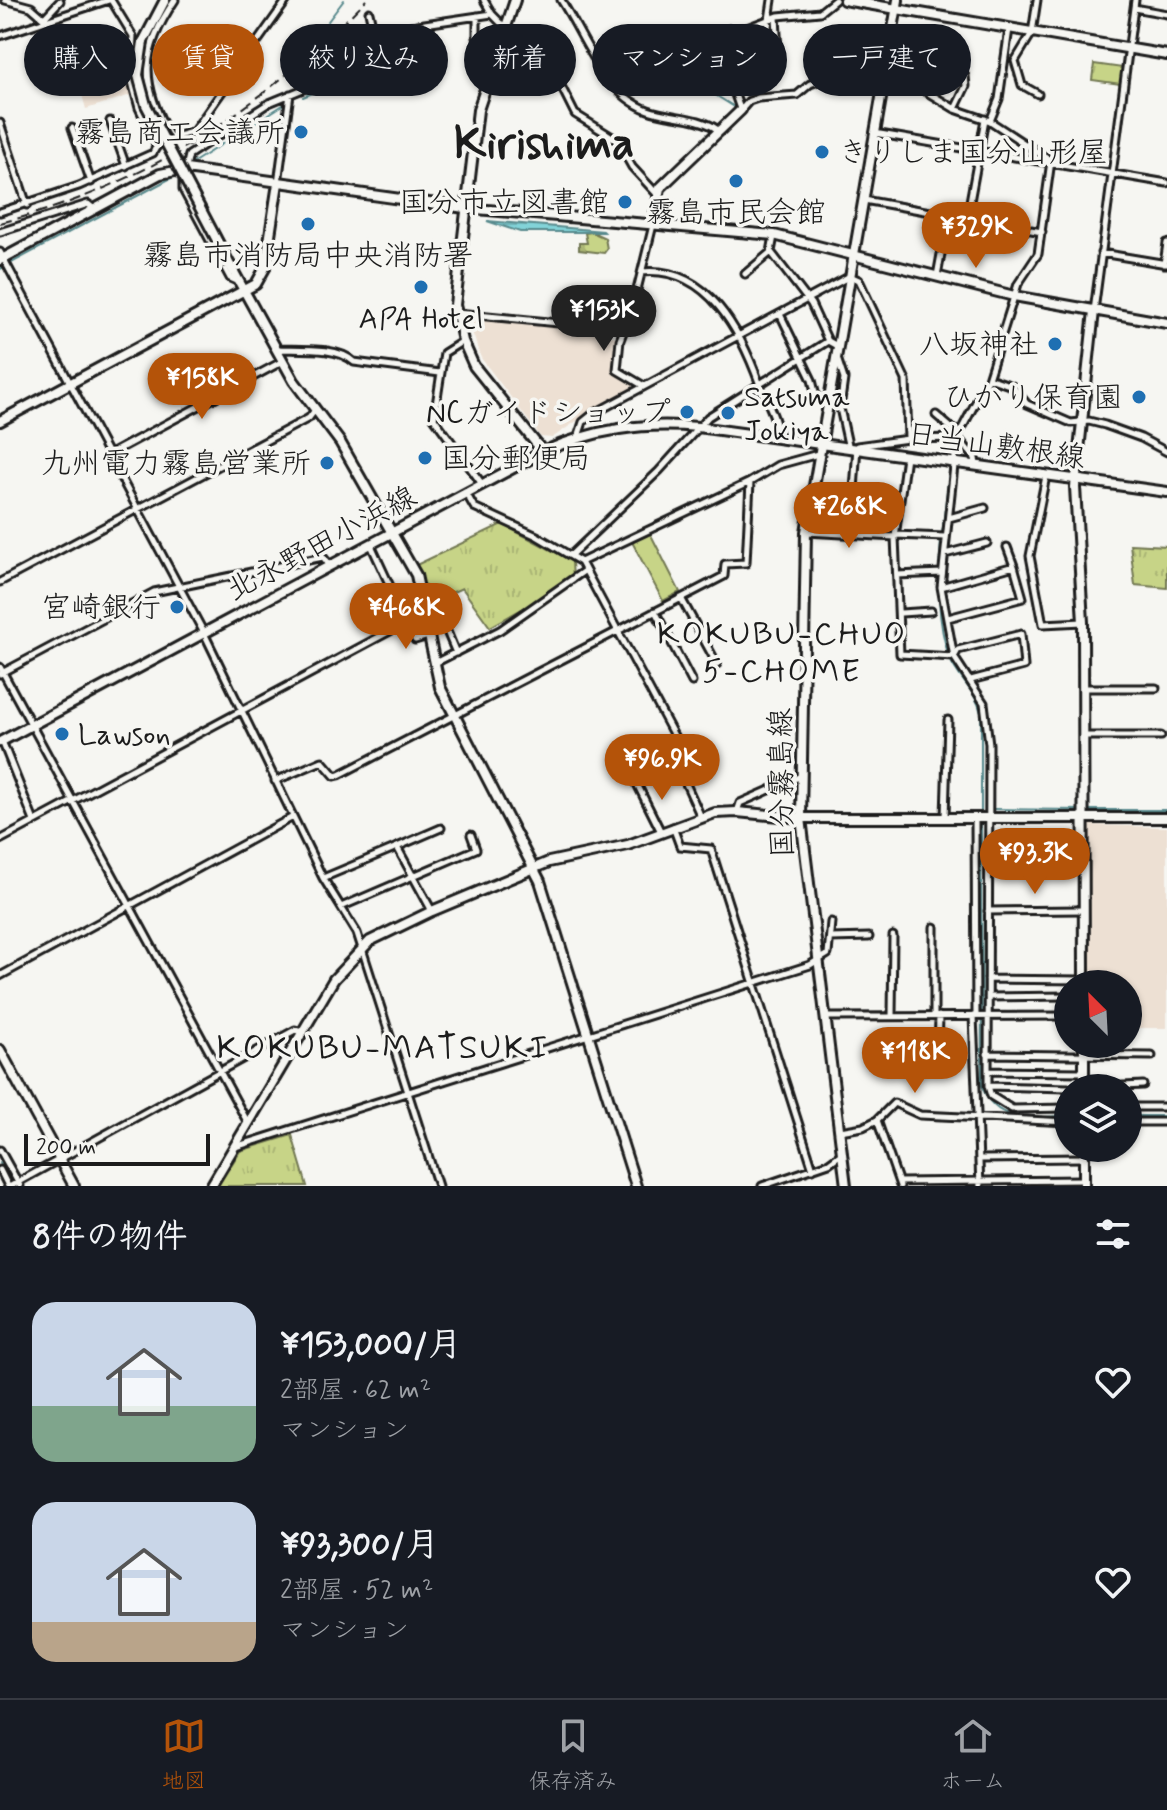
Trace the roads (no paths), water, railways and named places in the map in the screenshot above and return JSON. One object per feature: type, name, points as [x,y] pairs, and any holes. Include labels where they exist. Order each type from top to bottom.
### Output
[{"type":"street","points":[[5,0],[31,7],[46,19]]},
{"type":"street","points":[[0,36],[110,0],[133,36],[131,78],[139,108],[156,144],[153,153],[91,182],[0,212]]},
{"type":"street","points":[[165,0],[143,42],[138,75],[146,105],[276,349],[315,410],[340,442],[394,531],[416,575],[433,664],[455,715],[535,868],[636,1186]]},
{"type":"street","points":[[170,137],[153,101],[146,68],[156,32],[175,0]]},
{"type":"street","points":[[156,144],[197,128],[287,0]]},
{"type":"street","points":[[484,0],[503,24]]},
{"type":"street","points":[[507,24],[515,0]]},
{"type":"street","points":[[561,0],[601,67],[621,92],[649,111],[709,124],[718,130]]},
{"type":"street","points":[[767,24],[772,0]]},
{"type":"street","points":[[741,110],[724,63],[729,29],[747,28],[776,17],[820,12],[835,0]]},
{"type":"street","points":[[849,0],[897,4],[1009,29],[1167,55]]},
{"type":"street","points":[[1037,0],[1032,33],[1015,61],[1022,85],[1038,94]]},
{"type":"street","points":[[1084,970],[1083,622],[1075,480],[1135,0]]},
{"type":"street","points":[[46,19],[60,1]]},
{"type":"street","name":"国分霧島線","points":[[894,24],[897,4]]},
{"type":"street","points":[[1134,8],[1167,14]]},
{"type":"street","points":[[369,12],[372,24]]},
{"type":"street","points":[[424,24],[492,14]]},
{"type":"street","points":[[477,16],[477,24]]},
{"type":"street","points":[[776,17],[776,24]]},
{"type":"street","points":[[967,218],[978,151],[987,120],[999,99],[1009,29]]},
{"type":"street","points":[[644,387],[617,370],[620,340],[634,302],[653,224],[656,193],[749,101],[797,95],[803,90]]},
{"type":"street","points":[[242,287],[230,278],[183,190],[189,155],[269,103],[285,96]]},
{"type":"street","points":[[0,421],[264,273],[290,96]]},
{"type":"street","points":[[482,96],[465,208],[456,313],[463,341],[481,376],[543,452]]},
{"type":"street","points":[[566,96],[575,114],[617,140],[632,167],[656,193]]},
{"type":"street","name":"国分霧島線","points":[[848,1183],[824,1017],[801,818],[806,532],[881,96]]},
{"type":"street","points":[[931,96],[955,109],[987,120],[1051,161]]},
{"type":"street","points":[[955,109],[961,96]]},
{"type":"street","points":[[110,121],[126,166]]},
{"type":"street","points":[[0,123],[27,205]]},
{"type":"street","points":[[72,128],[91,182]]},
{"type":"street","points":[[874,133],[1167,183]]},
{"type":"street","points":[[980,1183],[980,1118],[974,1088],[986,712],[971,680],[951,657],[948,618],[939,573],[945,554],[942,537],[949,518],[955,437],[988,379],[1018,284],[1038,254],[1051,161]]},
{"type":"street","points":[[438,1186],[363,948],[323,878],[204,633],[3,260],[160,174],[186,169],[465,208],[774,235],[1014,296],[1167,323]]},
{"type":"street","points":[[863,200],[1042,232]]},
{"type":"street","points":[[0,232],[88,204],[94,209]]},
{"type":"street","points":[[937,276],[948,216]]},
{"type":"street","points":[[745,274],[771,252],[774,235]]},
{"type":"street","points":[[1101,253],[1166,264],[1167,243]]},
{"type":"street","points":[[771,252],[808,300],[828,341],[837,346]]},
{"type":"street","points":[[642,272],[666,271],[699,287],[740,336],[778,438]]},
{"type":"street","points":[[578,437],[587,418],[850,276],[859,280],[906,380],[908,439]]},
{"type":"street","points":[[456,313],[473,312],[586,327],[607,309],[634,302]]},
{"type":"street","points":[[780,314],[802,357],[817,400],[827,405]]},
{"type":"street","points":[[463,341],[444,353],[434,418],[482,485]]},
{"type":"street","points":[[571,555],[659,471],[698,427],[759,382],[828,341]]},
{"type":"street","points":[[276,349],[306,349],[348,357],[354,362],[440,373]]},
{"type":"street","points":[[836,357],[844,379],[840,408],[852,449],[851,535]]},
{"type":"street","points":[[108,455],[283,361]]},
{"type":"street","points":[[988,379],[1012,386],[1027,404],[1071,423],[1105,425],[1141,438],[1167,452]]},
{"type":"street","points":[[0,582],[309,418],[315,410]]},
{"type":"street","points":[[936,415],[975,458],[976,466]]},
{"type":"street","name":"北永野田小浜線","points":[[1,742],[543,452],[578,437],[648,425],[698,427],[778,438],[819,449]]},
{"type":"street","points":[[852,449],[863,443],[955,437]]},
{"type":"street","points":[[581,562],[750,482],[778,465],[819,449]]},
{"type":"street","name":"日当山敷根線","points":[[819,449],[852,449],[1167,492]]},
{"type":"street","points":[[906,456],[895,536],[901,613],[900,654],[951,657],[958,650],[1021,634],[1024,666],[971,680]]},
{"type":"street","points":[[1046,475],[1030,556],[1043,624],[1083,622]]},
{"type":"street","points":[[275,781],[322,761],[332,773],[339,775],[724,576],[725,564],[748,560],[750,482]]},
{"type":"street","points":[[466,493],[474,507],[581,562],[690,767],[682,775],[701,817]]},
{"type":"street","points":[[949,518],[985,508]]},
{"type":"street","points":[[806,532],[942,537]]},
{"type":"street","points":[[945,554],[987,543]]},
{"type":"street","points":[[370,544],[415,640],[428,636]]},
{"type":"street","points":[[948,618],[1023,598],[1007,547]]},
{"type":"street","points":[[248,1123],[75,801],[1,671],[154,592],[323,557],[330,566]]},
{"type":"street","points":[[941,587],[1014,566]]},
{"type":"street","points":[[433,664],[500,630],[584,571]]},
{"type":"street","points":[[897,575],[939,573]]},
{"type":"street","points":[[681,598],[717,664]]},
{"type":"street","points":[[424,605],[435,603],[456,653]]},
{"type":"street","points":[[655,611],[692,682]]},
{"type":"street","points":[[901,613],[931,611]]},
{"type":"street","points":[[0,840],[407,622]]},
{"type":"street","points":[[1084,688],[1156,688]]},
{"type":"street","points":[[945,818],[948,720]]},
{"type":"street","points":[[1084,736],[1161,736]]},
{"type":"street","points":[[1,742],[34,821]]},
{"type":"street","points":[[737,812],[740,803],[801,776]]},
{"type":"street","points":[[637,784],[661,832]]},
{"type":"street","points":[[211,1186],[334,979],[363,948],[383,933],[535,868],[628,845],[701,817],[737,812],[801,818],[1167,818]]},
{"type":"street","points":[[0,976],[293,817]]},
{"type":"street","points":[[982,819],[988,911],[988,1086],[996,1101],[1012,1109],[1054,1108]]},
{"type":"street","points":[[673,827],[680,846],[711,849],[813,1169]]},
{"type":"street","points":[[323,878],[441,828]]},
{"type":"street","points":[[341,907],[476,849],[471,835]]},
{"type":"street","points":[[397,847],[432,911]]},
{"type":"street","points":[[988,911],[1083,910]]},
{"type":"street","points":[[234,1147],[409,1094],[817,962],[828,954],[831,922]]},
{"type":"street","points":[[934,927],[938,1054],[947,1054]]},
{"type":"street","points":[[892,1016],[893,936]]},
{"type":"street","points":[[830,938],[869,937]]},
{"type":"street","points":[[988,979],[1054,981]]},
{"type":"street","points":[[988,997],[1054,996]]},
{"type":"street","points":[[824,1017],[1054,1016]]},
{"type":"street","points":[[14,1185],[59,1157],[295,1030],[303,1032]]},
{"type":"street","points":[[0,1050],[74,1186]]},
{"type":"street","points":[[987,1054],[1054,1051]]},
{"type":"street","points":[[1142,1055],[1152,1056]]},
{"type":"street","points":[[988,1071],[1084,1072],[1084,1058]]},
{"type":"street","points":[[988,1086],[1054,1088]]},
{"type":"street","points":[[840,1131],[863,1127],[877,1120],[894,1103],[920,1115],[1054,1121]]},
{"type":"street","points":[[1142,1107],[1167,1107]]},
{"type":"street","points":[[877,1120],[900,1184],[1084,1183],[1084,1162]]},
{"type":"street","points":[[1142,1122],[1167,1122]]},
{"type":"street","points":[[0,1150],[14,1185]]},
{"type":"street","points":[[762,1186],[813,1169],[843,1153]]},
{"type":"street","points":[[980,1159],[1054,1158]]},
{"type":"street","points":[[0,1170],[14,1185]]},
{"type":"water","points":[[487,221],[603,231],[604,232],[520,232]]},
{"type":"waterway","points":[[326,24],[344,0]]},
{"type":"waterway","points":[[717,96],[736,108]]},
{"type":"waterway","points":[[194,162],[283,105]]},
{"type":"waterway","points":[[0,269],[173,177]]},
{"type":"waterway","points":[[951,458],[953,441]]},
{"type":"waterway","points":[[942,534],[950,464]]},
{"type":"waterway","points":[[941,540],[939,600],[945,645],[953,666],[975,698],[981,713],[981,815]]},
{"type":"waterway","points":[[992,809],[1082,810]]},
{"type":"waterway","points":[[1088,810],[1167,810]]},
{"type":"waterway","points":[[981,822],[982,1086],[988,1099],[1006,1113],[1029,1117],[1054,1116]]},
{"type":"waterway","points":[[1142,1116],[1167,1116]]},
{"type":"waterway","points":[[0,1163],[12,1183]]},
{"type":"railway","points":[[0,223],[53,208],[104,188],[153,165],[199,138],[286,75],[366,0]]},
{"type":"place","name":"霧島商工会議所","points":[[301,132]]},
{"type":"place","name":"きりしま国分山形屋","points":[[822,152]]},
{"type":"place","name":"霧島市民会館","points":[[736,181]]},
{"type":"place","name":"国分市立図書館","points":[[625,202]]},
{"type":"place","name":"霧島市消防局中央消防署","points":[[308,224]]},
{"type":"place","name":"APA Hotel","points":[[421,287]]},
{"type":"place","name":"八坂神社","points":[[1055,344]]},
{"type":"place","name":"ひかり保育園","points":[[1139,397]]},
{"type":"place","name":"NCガイドショップ","points":[[687,412]]},
{"type":"place","name":"Satsuma Jokiya","points":[[728,413]]},
{"type":"place","name":"国分郵便局","points":[[425,458]]},
{"type":"place","name":"九州電力霧島営業所","points":[[327,463]]},
{"type":"place","name":"宮崎銀行","points":[[177,607]]},
{"type":"place","name":"Lawson","points":[[62,734]]},
{"type":"district","name":"Kirishima","points":[[544,142]]},
{"type":"district","name":"KOKUBU-CHUO 5-CHOME","points":[[782,652]]},
{"type":"district","name":"KOKUBU-MATSUKI","points":[[383,1046]]}]
